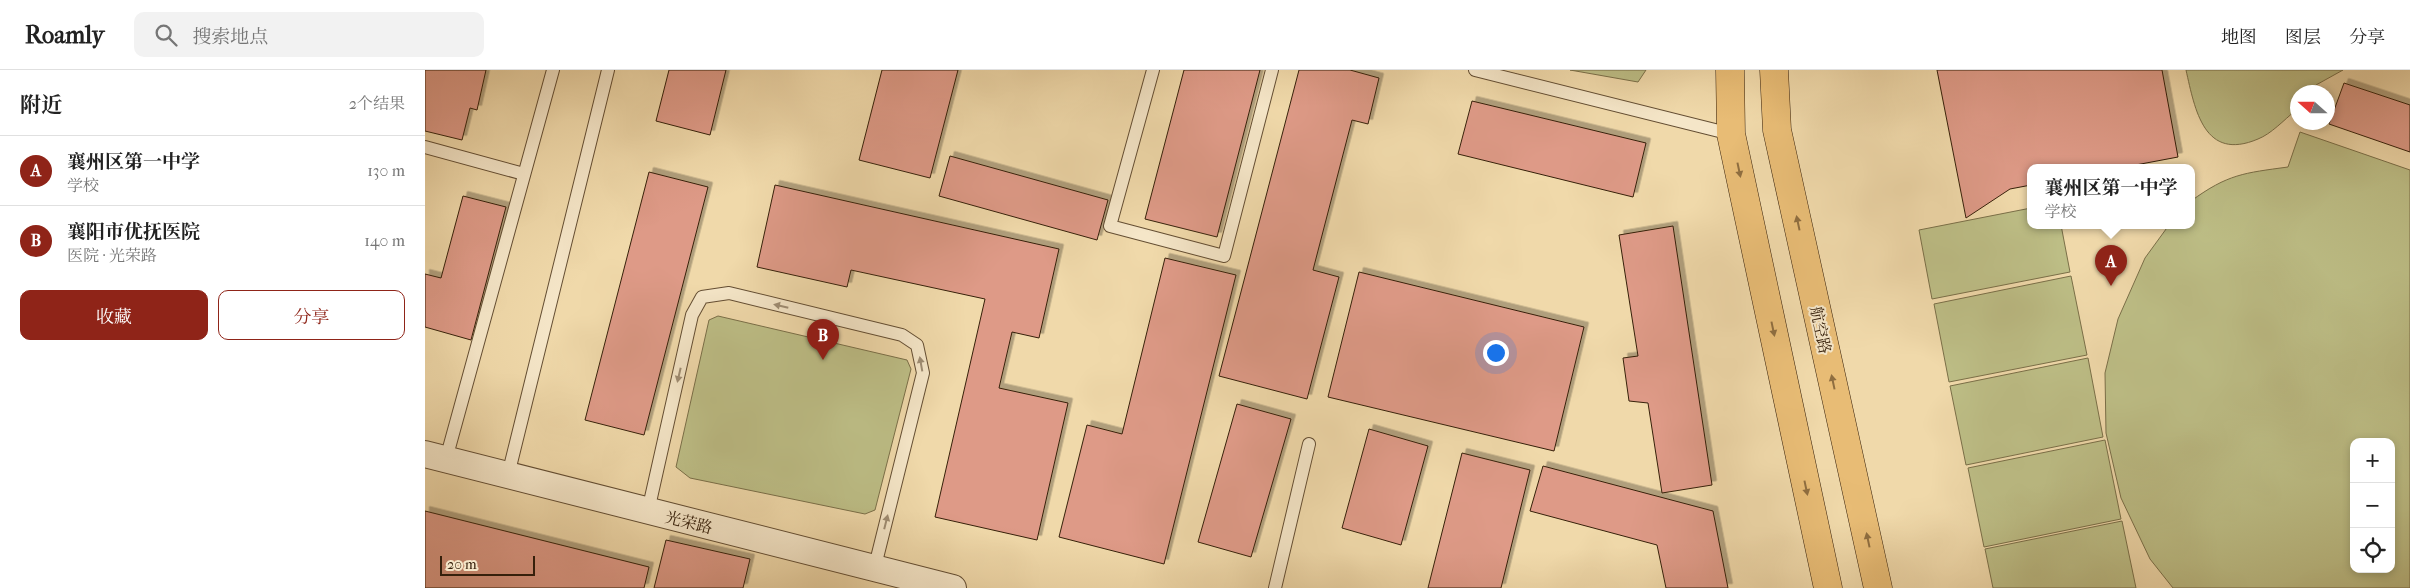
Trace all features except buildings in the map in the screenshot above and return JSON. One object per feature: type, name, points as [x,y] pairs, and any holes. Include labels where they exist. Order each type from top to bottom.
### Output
[{"type":"main road","points":[[1730,70],[1731,134],[1827,588]]},
{"type":"main road","name":"航空路","points":[[1774,70],[1777,130],[1878,588]]},
{"type":"street","name":"光荣路","points":[[435,456],[874,570],[953,588]]},
{"type":"lane","points":[[435,456],[524,174],[553,70]]},
{"type":"lane","points":[[508,475],[609,70]]},
{"type":"lane","points":[[1153,70],[1110,226],[1223,256],[1272,70]]},
{"type":"lane","points":[[1475,70],[1731,134]]},
{"type":"lane","points":[[425,147],[524,174]]},
{"type":"lane","points":[[648,512],[692,315],[702,297],[729,293],[902,335],[917,345],[923,373],[874,570]]},
{"type":"lane","points":[[1275,588],[1309,444]]},
{"type":"green space","points":[[1570,70],[1646,70],[1638,82]]},
{"type":"green space","points":[[2186,70],[2343,70],[2316,85],[2290,85],[2290,115],[2263,137],[2240,144],[2225,144],[2214,138],[2205,128],[2193,101]]},
{"type":"green space","points":[[2300,132],[2410,170],[2410,588],[2173,588],[2150,559],[2121,498],[2106,433],[2105,373],[2118,319],[2145,258],[2166,229],[2195,229],[2195,198],[2226,180],[2248,173],[2288,167]]},
{"type":"green space","points":[[2027,209],[2027,229],[2062,229],[2070,272],[1932,299],[1919,230]]},
{"type":"green space","points":[[2071,276],[2087,355],[1949,382],[1934,304]]},
{"type":"green space","points":[[718,316],[907,360],[911,369],[875,510],[865,514],[690,478],[676,467],[709,320]]},
{"type":"green space","points":[[2088,358],[2103,437],[1966,465],[1950,386]]},
{"type":"green space","points":[[2105,440],[2121,519],[1984,547],[1968,468]]},
{"type":"green space","points":[[2122,521],[2136,588],[1993,588],[1985,549]]},
{"type":"place","name":"襄州区第一中学","points":[[2111,286]]},
{"type":"place","name":"襄阳市优抚医院","points":[[823,360]]}]
